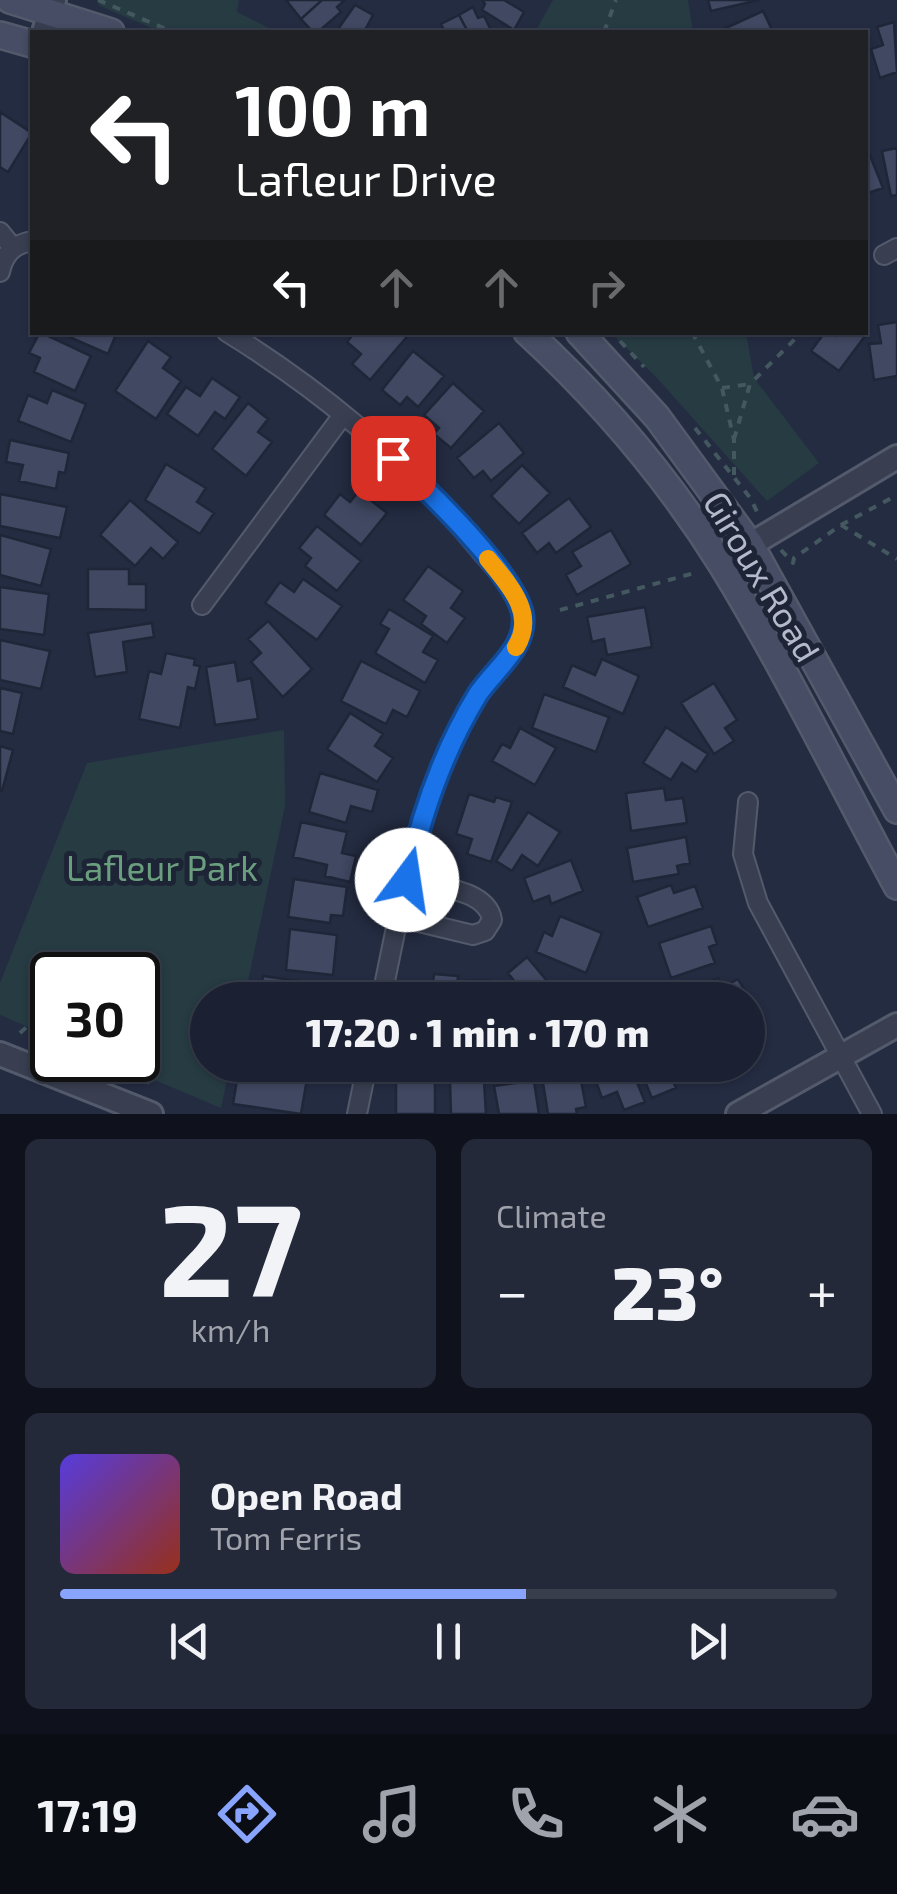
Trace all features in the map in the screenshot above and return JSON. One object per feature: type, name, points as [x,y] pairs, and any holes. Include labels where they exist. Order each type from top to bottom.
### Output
[{"type":"main road","points":[[10,0],[104,30]]},
{"type":"main road","points":[[0,35],[30,43]]},
{"type":"main road","name":"Giroux Road","points":[[530,335],[638,450],[897,886]]},
{"type":"main road","name":"Giroux Road","points":[[582,335],[657,417],[750,544],[897,810]]},
{"type":"street","points":[[0,232],[13,248]]},
{"type":"street","points":[[0,272],[2,261],[13,248],[30,242]]},
{"type":"street","points":[[232,335],[293,376],[393,458],[451,516],[514,592],[523,615],[521,638],[473,703],[442,764],[422,822],[385,982]]},
{"type":"street","points":[[202,605],[344,415]]},
{"type":"street","points":[[709,568],[897,457]]},
{"type":"street","points":[[748,802],[744,854],[758,903],[872,1114]]},
{"type":"street","points":[[398,917],[473,935],[485,931],[492,920],[490,909],[478,898],[407,880]]},
{"type":"street","points":[[738,1114],[897,1025]]},
{"type":"street","points":[[0,1054],[151,1114]]},
{"type":"street","points":[[357,1114],[364,1082]]},
{"type":"path","points":[[98,0],[168,30]]},
{"type":"path","points":[[605,30],[616,0]]},
{"type":"path","points":[[694,335],[722,388],[734,440],[734,478]]},
{"type":"path","points":[[734,440],[750,384],[799,335]]},
{"type":"path","points":[[722,388],[750,384]]},
{"type":"path","points":[[788,562],[792,564],[794,558],[841,525],[897,495]]},
{"type":"path","points":[[841,525],[897,559]]},
{"type":"path","points":[[560,610],[709,568]]},
{"type":"path","points":[[20,1033],[30,1024]]},
{"type":"green space","points":[[99,0],[239,0],[237,12],[273,30],[156,30],[98,5]]},
{"type":"green space","points":[[553,0],[688,0],[693,30],[536,30]]},
{"type":"green space","points":[[613,335],[746,335],[754,378],[819,463],[767,501]]},
{"type":"green space","name":"Lafleur Park","points":[[284,730],[285,806],[248,982],[190,982],[190,1082],[226,1082],[221,1108],[159,1082],[160,952],[30,952],[30,1028],[0,1015],[0,983],[87,763]]},
{"type":"building","points":[[286,0],[322,0],[301,19]]},
{"type":"building","points":[[322,0],[345,0],[337,7],[341,12],[320,30],[311,30],[301,19]]},
{"type":"building","points":[[482,0],[504,0],[524,12],[514,30],[482,10]]},
{"type":"building","points":[[708,0],[759,0],[711,11]]},
{"type":"building","points":[[355,5],[373,15],[365,30],[337,30]]},
{"type":"building","points":[[473,7],[478,18],[484,16],[491,30],[467,30],[459,15]]},
{"type":"building","points":[[763,11],[772,30],[721,30]]},
{"type":"building","points":[[459,15],[467,30],[444,30],[441,24]]},
{"type":"building","points":[[894,22],[897,72],[880,78],[871,49],[883,45],[877,27]]},
{"type":"building","points":[[0,112],[30,132],[30,136],[8,172],[0,167]]},
{"type":"building","points":[[897,148],[897,195],[891,196],[882,151]]},
{"type":"building","points":[[868,150],[883,188],[868,193]]},
{"type":"building","points":[[897,322],[897,376],[874,380],[869,344],[881,343],[878,325]]},
{"type":"building","points":[[38,335],[46,335],[91,356],[75,391],[34,372],[40,358],[29,353]]},
{"type":"building","points":[[65,335],[116,335],[108,354]]},
{"type":"building","points":[[353,335],[408,335],[370,380],[352,364],[361,354],[347,342]]},
{"type":"building","points":[[823,335],[866,335],[839,371],[811,351]]},
{"type":"building","points":[[148,341],[171,357],[163,368],[181,381],[156,419],[115,391]]},
{"type":"building","points":[[413,351],[444,376],[418,407],[407,397],[400,405],[382,390]]},
{"type":"building","points":[[212,378],[240,397],[225,419],[215,412],[198,436],[167,414],[186,387],[200,396]]},
{"type":"building","points":[[453,383],[484,411],[451,448],[434,434],[439,428],[424,415]]},
{"type":"building","points":[[52,390],[86,404],[71,442],[18,421],[28,395],[47,403]]},
{"type":"building","points":[[248,403],[268,419],[258,432],[272,442],[246,476],[212,449]]},
{"type":"building","points":[[499,423],[524,453],[491,481],[483,471],[474,478],[457,458]]},
{"type":"building","points":[[10,440],[69,453],[65,473],[59,472],[56,489],[19,481],[23,465],[6,462]]},
{"type":"building","points":[[166,464],[206,488],[197,502],[214,513],[200,534],[145,500]]},
{"type":"building","points":[[522,465],[550,493],[519,524],[491,496]]},
{"type":"building","points":[[359,491],[387,513],[361,545],[324,515],[340,494],[350,502]]},
{"type":"building","points":[[0,494],[67,507],[60,538],[0,526]]},
{"type":"building","points":[[569,498],[591,527],[556,553],[549,543],[537,553],[522,533]]},
{"type":"building","points":[[130,500],[178,542],[163,559],[151,548],[135,566],[100,535]]},
{"type":"building","points":[[317,526],[361,561],[337,591],[305,566],[311,558],[299,548]]},
{"type":"building","points":[[611,530],[631,564],[577,595],[566,575],[581,566],[572,552]]},
{"type":"building","points":[[0,535],[51,549],[41,586],[0,575]]},
{"type":"building","points":[[428,566],[463,591],[451,608],[465,618],[447,643],[421,624],[426,616],[403,600]]},
{"type":"building","points":[[88,569],[129,569],[129,584],[146,584],[146,610],[88,609]]},
{"type":"building","points":[[303,579],[342,606],[317,640],[265,603],[280,582],[294,592]]},
{"type":"building","points":[[0,587],[49,594],[44,635],[0,629]]},
{"type":"building","points":[[645,607],[652,647],[607,655],[604,639],[592,642],[587,617]]},
{"type":"building","points":[[389,609],[433,636],[423,652],[438,660],[425,683],[375,653],[389,629],[380,624]]},
{"type":"building","points":[[268,621],[312,669],[283,697],[251,662],[261,653],[248,639]]},
{"type":"building","points":[[152,623],[154,637],[123,642],[127,672],[95,677],[88,633]]},
{"type":"building","points":[[0,640],[50,651],[41,689],[0,680]]},
{"type":"building","points":[[166,653],[195,659],[194,665],[200,666],[195,689],[188,687],[180,728],[139,719],[149,671],[161,674]]},
{"type":"building","points":[[602,659],[639,676],[623,714],[563,687],[572,665],[595,675]]},
{"type":"building","points":[[361,661],[420,691],[407,717],[393,710],[386,724],[341,701]]},
{"type":"building","points":[[235,662],[238,681],[251,678],[258,719],[215,725],[206,667]]},
{"type":"building","points":[[714,683],[737,720],[725,728],[734,741],[714,754],[681,703]]},
{"type":"building","points":[[0,688],[22,693],[13,734],[0,731]]},
{"type":"building","points":[[544,694],[609,717],[596,752],[532,728]]},
{"type":"building","points":[[350,713],[383,734],[375,746],[393,758],[377,782],[327,749]]},
{"type":"building","points":[[666,727],[708,754],[696,772],[682,763],[671,780],[643,763]]},
{"type":"building","points":[[520,728],[556,748],[535,785],[492,761],[502,744],[510,748]]},
{"type":"building","points":[[0,746],[13,750],[2,791],[0,790]]},
{"type":"building","points":[[320,773],[378,790],[372,812],[351,806],[346,823],[309,812]]},
{"type":"building","points":[[664,788],[666,800],[683,798],[687,823],[631,831],[626,793]]},
{"type":"building","points":[[469,794],[494,802],[496,797],[512,802],[491,862],[467,854],[472,839],[456,834]]},
{"type":"building","points":[[528,812],[560,832],[538,866],[522,855],[512,871],[496,861]]},
{"type":"building","points":[[301,822],[347,832],[342,853],[356,856],[350,882],[325,876],[327,865],[293,857]]},
{"type":"building","points":[[686,837],[690,863],[677,866],[679,874],[633,882],[627,848]]},
{"type":"building","points":[[571,860],[583,891],[551,904],[549,896],[533,902],[524,878]]},
{"type":"building","points":[[294,879],[347,887],[343,916],[331,915],[330,923],[288,917]]},
{"type":"building","points":[[671,885],[674,893],[695,886],[703,908],[648,927],[637,897]]},
{"type":"building","points":[[560,916],[602,933],[586,973],[536,952],[544,932],[552,936]]},
{"type":"building","points":[[711,926],[717,944],[709,947],[715,963],[671,978],[659,943]]},
{"type":"building","points":[[290,929],[337,935],[333,975],[286,970]]},
{"type":"building","points":[[527,957],[548,982],[515,982],[508,973]]},
{"type":"building","points":[[434,974],[458,976],[458,982],[433,982]]},
{"type":"building","points":[[263,976],[306,982],[262,982]]},
{"type":"building","points":[[237,1082],[306,1082],[301,1114],[233,1104]]},
{"type":"building","points":[[396,1082],[435,1082],[435,1114],[396,1114]]},
{"type":"building","points":[[450,1082],[484,1082],[486,1114],[451,1114]]},
{"type":"building","points":[[534,1082],[539,1114],[499,1114],[494,1086]]},
{"type":"building","points":[[543,1082],[581,1082],[586,1107],[576,1109],[577,1114],[548,1114]]},
{"type":"building","points":[[596,1082],[637,1082],[645,1102],[624,1110],[617,1092],[602,1098]]},
{"type":"building","points":[[645,1082],[674,1082],[676,1088],[652,1098]]},
{"type":"slow traffic","points":[[488,559],[519,600],[523,629],[516,647]]},
{"type":"route","points":[[393,458],[451,516],[498,571],[519,600],[524,622],[518,644],[482,688],[442,764],[407,880]]}]
